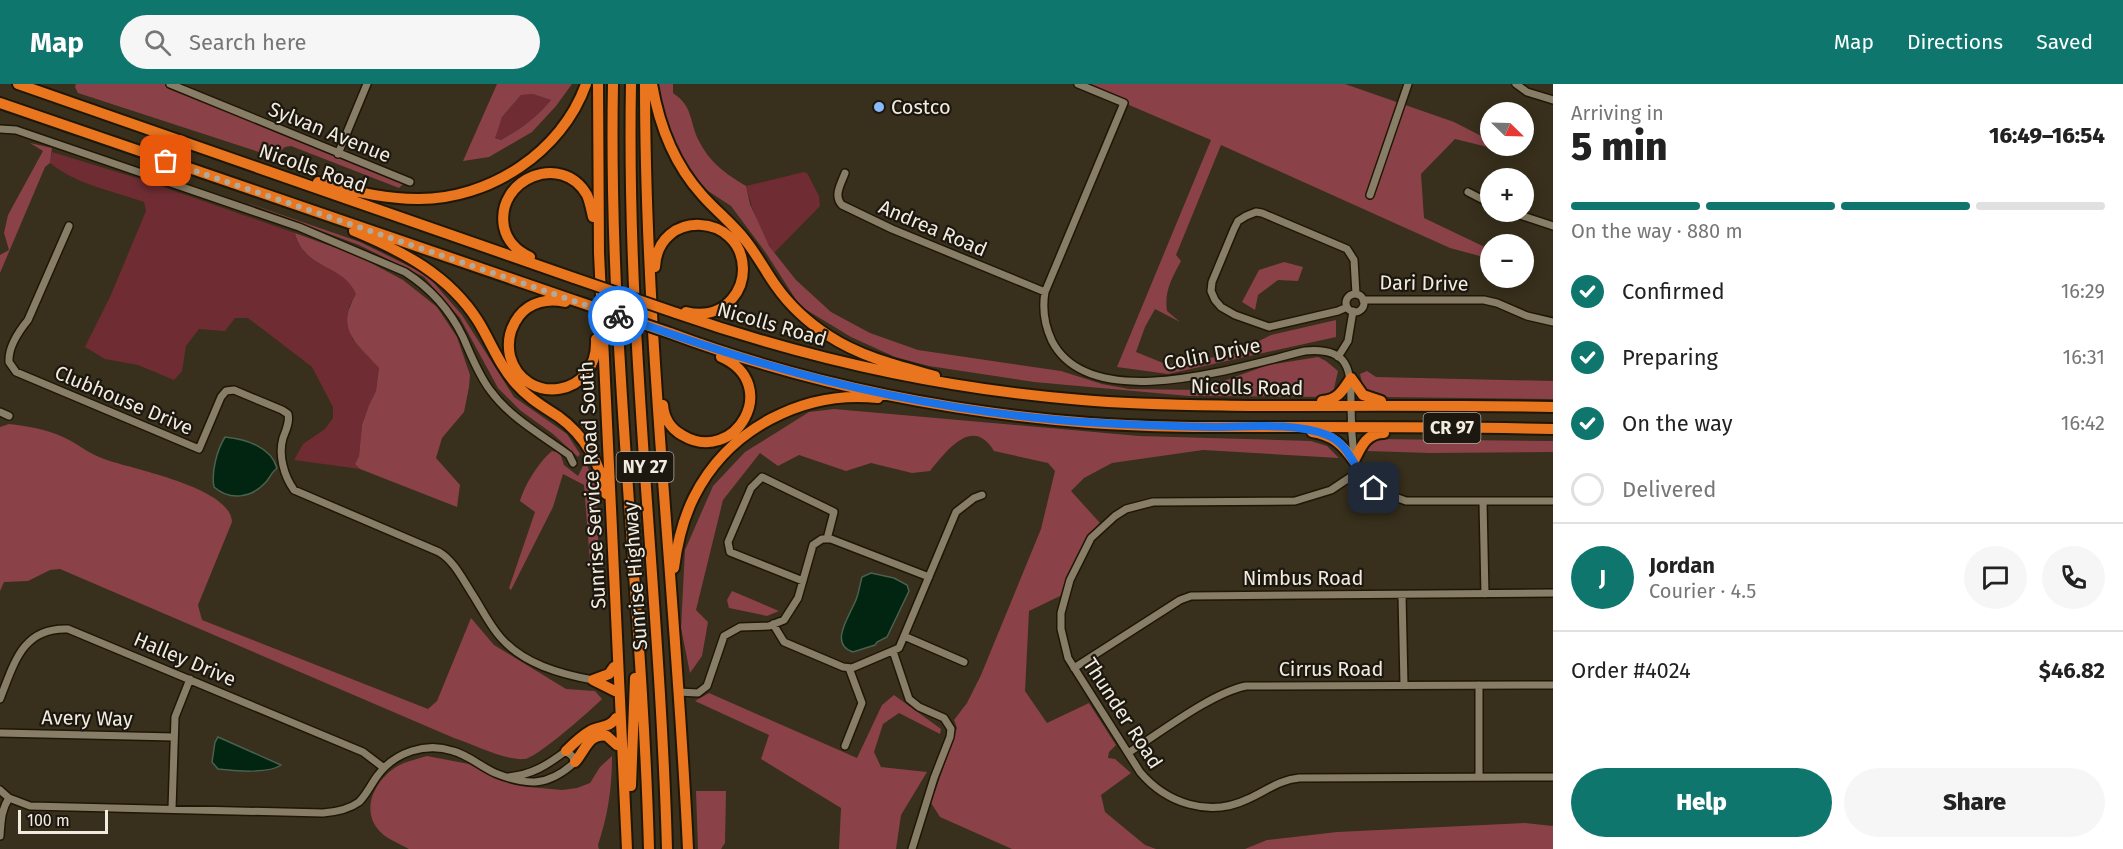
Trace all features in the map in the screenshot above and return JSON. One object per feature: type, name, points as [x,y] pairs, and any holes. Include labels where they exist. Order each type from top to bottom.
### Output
[{"type":"highway","name":"Nicolls Road","points":[[18,84],[574,278],[648,306]]},
{"type":"highway","points":[[226,157],[362,193],[419,199],[455,195],[493,182],[534,157],[567,120],[586,84]]},
{"type":"highway","name":"Sunrise Service Road South","points":[[598,84],[599,253],[626,828],[629,849]]},
{"type":"highway","name":"Sunrise Highway","points":[[613,84],[613,193],[617,311],[638,628],[649,849]]},
{"type":"highway","name":"Sunrise Highway","points":[[631,84],[635,318],[660,678],[667,849]]},
{"type":"highway","points":[[645,84],[648,306],[663,410],[668,422],[687,438],[700,441],[719,440],[732,434],[745,419],[750,394],[745,376],[733,363],[686,339]]},
{"type":"highway","points":[[652,84],[665,133],[687,176],[745,239],[777,287],[801,314],[829,336],[860,352],[985,390]]},
{"type":"highway","name":"Nicolls Road","points":[[0,103],[299,205],[575,304],[798,373],[927,402],[1092,423],[1179,426],[1553,429]]},
{"type":"highway","points":[[574,278],[524,255],[508,238],[504,226],[504,210],[516,186],[526,178],[544,173],[564,175],[576,182],[589,199],[599,253]]},
{"type":"highway","points":[[299,205],[416,260],[456,292],[479,322],[499,361],[515,383],[529,396],[566,422],[589,449],[603,480],[611,528]]},
{"type":"highway","points":[[688,225],[708,225],[732,239],[742,258],[743,273],[739,289],[729,303],[716,311],[694,314],[648,306],[656,256],[665,239],[675,231],[688,225]]},
{"type":"highway","points":[[575,304],[556,301],[538,303],[522,313],[514,323],[509,341],[511,357],[518,373],[532,384],[547,389],[559,389],[575,384],[588,372],[597,353],[596,337],[601,300]]},
{"type":"highway","name":"Nicolls Road","points":[[677,311],[771,344],[835,361],[985,390],[1116,403],[1553,407]]},
{"type":"highway","points":[[655,362],[688,849]]},
{"type":"highway","points":[[1300,406],[1335,399],[1351,378],[1360,392],[1369,398],[1411,406]]},
{"type":"highway","points":[[671,589],[680,534],[694,497],[717,462],[750,432],[768,420],[792,409],[829,399],[864,397],[927,402]]},
{"type":"highway","points":[[1288,427],[1329,436],[1343,446],[1356,467]]},
{"type":"highway","points":[[1356,467],[1363,444],[1371,435],[1417,428]]},
{"type":"highway","points":[[615,604],[613,635],[617,745],[626,828]]},
{"type":"highway","points":[[629,849],[638,628]]},
{"type":"highway","points":[[593,680],[609,674],[614,667]]},
{"type":"highway","points":[[593,680],[615,691]]},
{"type":"highway","points":[[566,751],[586,733],[609,726],[616,718]]},
{"type":"highway","points":[[575,762],[591,739],[596,736],[607,736],[617,745]]},
{"type":"highway","points":[[666,811],[673,849]]},
{"type":"street","name":"Sylvan Avenue","points":[[170,84],[410,182]]},
{"type":"street","points":[[338,154],[366,84]]},
{"type":"street","name":"Colin Drive","points":[[1078,84],[1124,103],[1045,292],[1043,301],[1045,318],[1056,349],[1078,367],[1108,378],[1147,382],[1179,380],[1210,374],[1305,351],[1324,351],[1338,357]]},
{"type":"street","points":[[1371,195],[1408,84]]},
{"type":"street","points":[[1516,84],[1527,92],[1553,100]]},
{"type":"street","points":[[0,129],[16,130],[298,227],[405,272],[419,281],[446,309],[492,392],[511,412],[568,455],[573,463]]},
{"type":"street","name":"Andrea Road","points":[[845,173],[837,195],[842,205],[892,229],[1045,292]]},
{"type":"street","points":[[1468,192],[1480,198]]},
{"type":"street","points":[[1251,213],[1262,213],[1347,249],[1354,260],[1356,294],[1363,300],[1361,308],[1269,327],[1234,315],[1221,307],[1215,300],[1211,286],[1238,221],[1251,213]]},
{"type":"street","points":[[1534,220],[1553,226]]},
{"type":"street","name":"Clubhouse Drive","points":[[69,226],[28,320],[20,330],[10,352],[9,362],[16,372],[199,449],[221,397],[226,391],[234,390],[282,410],[288,414],[290,420],[282,444],[281,457],[294,490],[440,552],[451,561],[496,631],[510,646],[523,656],[545,667],[593,680]]},
{"type":"street","points":[[1356,294],[1348,297],[1350,309],[1348,341],[1338,357],[1348,369],[1351,378],[1351,428],[1356,467],[1379,491],[1406,501],[1553,501]]},
{"type":"street","name":"Dari Drive","points":[[1363,300],[1484,300],[1527,316],[1553,322]]},
{"type":"street","points":[[0,412],[9,416]]},
{"type":"street","name":"Thunder Road","points":[[1356,467],[1332,490],[1304,499],[1153,502],[1139,505],[1115,516],[1091,537],[1064,597],[1061,629],[1064,646],[1074,668],[1128,753],[1150,784],[1162,794],[1189,805],[1208,807],[1248,800],[1288,779],[1553,777]]},
{"type":"street","points":[[803,581],[730,552],[728,542],[751,488],[762,477],[834,512],[826,539]]},
{"type":"street","points":[[773,624],[784,642],[849,668],[899,648],[956,512],[974,498],[982,495]]},
{"type":"street","points":[[1483,502],[1485,594]]},
{"type":"street","points":[[678,692],[698,693],[707,686],[724,636],[740,627],[773,624],[784,620],[798,598],[813,545],[822,539],[859,548],[929,577]]},
{"type":"street","name":"Nimbus Road","points":[[1074,668],[1180,600],[1191,596],[1553,592]]},
{"type":"street","points":[[1402,595],[1404,685]]},
{"type":"street","name":"Halley Drive","points":[[0,699],[22,648],[35,636],[51,630],[68,629],[363,752],[384,768]]},
{"type":"street","points":[[904,636],[964,662]]},
{"type":"street","points":[[893,651],[909,699],[915,705],[944,718],[951,729],[912,849]]},
{"type":"street","points":[[845,746],[862,703],[849,668]]},
{"type":"street","points":[[172,809],[177,709],[190,679]]},
{"type":"street","name":"Cirrus Road","points":[[1128,753],[1216,697],[1235,688],[1246,686],[1553,685]]},
{"type":"street","points":[[1479,686],[1479,777]]},
{"type":"street","name":"Avery Way","points":[[0,733],[174,737]]},
{"type":"street","points":[[0,790],[9,798],[30,806],[323,813],[339,811],[359,802],[384,768],[398,757],[425,748],[438,748],[462,754],[488,770],[521,782],[537,782],[557,776],[575,762],[566,751],[525,775],[508,777]]},
{"type":"street","points":[[547,764],[557,776]]},
{"type":"street","points":[[0,836],[1,814],[9,798]]},
{"type":"shaded area","points":[[76,84],[165,84],[403,184],[399,188],[291,146],[271,156],[78,93]]},
{"type":"shaded area","points":[[497,84],[572,84],[532,132],[489,157],[463,161]],"holes":[[[533,94],[551,100],[522,127],[501,140],[495,138],[502,117],[521,95]]]},
{"type":"shaded area","points":[[658,84],[673,84],[673,93],[688,109],[696,134],[708,156],[725,172],[746,186],[750,204],[769,246],[796,280],[831,312],[870,333],[918,350],[1061,371],[1102,384],[1129,389],[1198,390],[1268,365],[1318,357],[1338,371],[1333,393],[1325,397],[1189,396],[1034,382],[929,366],[895,357],[851,337],[800,306],[766,253],[731,206],[705,189],[679,154],[661,106]]},
{"type":"shaded area","points":[[1080,84],[1345,84],[1454,122],[1480,135],[1480,145],[1455,139],[1421,174],[1424,218],[1480,245],[1480,256],[1450,248],[1221,145],[1176,255],[1181,261],[1170,285],[1166,304],[1167,311],[1180,322],[1155,309],[1145,327],[1136,352],[1168,365],[1233,354],[1271,335],[1336,320],[1336,337],[1168,374],[1117,367],[1211,140]]},
{"type":"shaded area","points":[[533,94],[551,100],[515,132],[501,140],[494,137],[502,117],[521,95]]},
{"type":"shaded area","points":[[30,143],[52,148],[50,163],[45,167],[0,273],[0,255],[9,250],[4,233],[8,215],[43,151]]},
{"type":"shaded area","points":[[52,152],[140,179],[295,233],[299,244],[310,258],[350,282],[356,294],[349,306],[352,338],[379,368],[376,391],[362,425],[359,456],[355,464],[360,469],[294,460],[303,444],[325,429],[333,418],[333,407],[312,367],[248,318],[235,318],[225,331],[199,329],[186,346],[182,371],[174,380],[138,365],[105,359],[85,347],[110,297],[146,211],[144,202],[95,186],[60,170],[50,163]]},
{"type":"shaded area","points":[[807,173],[819,196],[820,206],[774,253],[761,230],[746,186]]},
{"type":"shaded area","points":[[245,202],[360,242],[427,275],[462,315],[514,397],[567,434],[580,454],[578,457],[553,434],[521,411],[498,388],[460,318],[424,277],[359,245]]},
{"type":"shaded area","points":[[295,233],[358,256],[403,280],[437,307],[457,337],[470,375],[469,387],[464,412],[442,438],[436,458],[460,485],[457,507],[360,469],[355,464],[359,456],[362,425],[376,391],[379,368],[351,335],[348,317],[356,294],[350,284],[307,254]]},
{"type":"shaded area","points":[[1284,262],[1303,267],[1298,281],[1278,280],[1258,295],[1255,310],[1242,302],[1259,270]]},
{"type":"shaded area","points":[[1367,371],[1376,377],[1553,381],[1553,399],[1382,397],[1364,390],[1360,374]]},
{"type":"shaded area","points":[[834,409],[1139,436],[1311,441],[1327,446],[1339,458],[1203,450],[1112,463],[1084,478],[1071,491],[1100,523],[1092,533],[1060,596],[1029,611],[1025,691],[1047,723],[1089,703],[1116,745],[1109,752],[1108,758],[1115,759],[1131,773],[1101,795],[1105,812],[1145,845],[1156,849],[1012,849],[940,817],[931,803],[957,728],[954,720],[967,703],[981,675],[1041,529],[1055,471],[1048,463],[994,451],[986,441],[977,436],[968,436],[960,440],[930,471],[912,473],[871,463],[846,471],[799,455],[778,466],[760,453],[723,500],[696,610],[708,622],[702,656],[690,673],[681,628],[685,550],[713,486],[745,452],[809,412]]},
{"type":"shaded area","points":[[9,424],[50,432],[104,459],[178,481],[215,499],[227,510],[232,522],[198,605],[202,620],[428,709],[437,701],[471,618],[494,645],[566,689],[595,691],[602,699],[541,750],[525,759],[517,759],[489,752],[454,738],[60,569],[50,570],[28,581],[4,582],[0,591],[0,427]]},
{"type":"shaded area","points":[[225,437],[257,445],[269,455],[277,468],[265,483],[247,495],[233,496],[214,487],[215,461]]},
{"type":"shaded area","points":[[1373,439],[1553,441],[1553,452],[1367,451]]},
{"type":"shaded area","points":[[552,451],[560,453],[564,465],[578,476],[585,462],[587,465],[596,488],[599,564],[590,562],[584,485],[563,474],[553,507],[511,590],[509,588],[535,512],[520,501],[533,474]]},
{"type":"shaded area","points":[[871,573],[894,578],[907,585],[909,591],[887,637],[875,645],[853,652],[842,642],[843,628],[857,597],[862,577]]},
{"type":"shaded area","points":[[732,591],[779,611],[767,616],[729,608],[727,600]]},
{"type":"shaded area","points":[[709,693],[857,758],[882,705],[894,695],[941,729],[940,734],[899,713],[883,724],[874,752],[881,767],[927,772],[901,815],[896,849],[839,849],[841,808],[761,759],[769,735],[695,701]]},
{"type":"shaded area","points":[[218,737],[281,765],[260,771],[218,769],[212,762]]},
{"type":"shaded area","points":[[427,756],[469,764],[497,779],[529,787],[562,790],[590,783],[600,767],[612,756],[609,801],[599,849],[409,849],[392,840],[380,832],[372,819],[370,809],[375,790],[395,767]]},
{"type":"shaded area","points":[[696,791],[726,791],[725,843],[721,849],[698,849]]},
{"type":"shaded area","points":[[1525,823],[1553,826],[1553,849],[1245,849],[1267,840],[1337,832]]},
{"type":"way so far","points":[[166,161],[618,316]]},
{"type":"place","name":"Costco","points":[[879,107]]},
{"type":"route","points":[[618,316],[765,364],[862,389],[927,402],[1092,423],[1288,427],[1321,433],[1333,438],[1343,446],[1354,461],[1358,472],[1374,488]]}]
